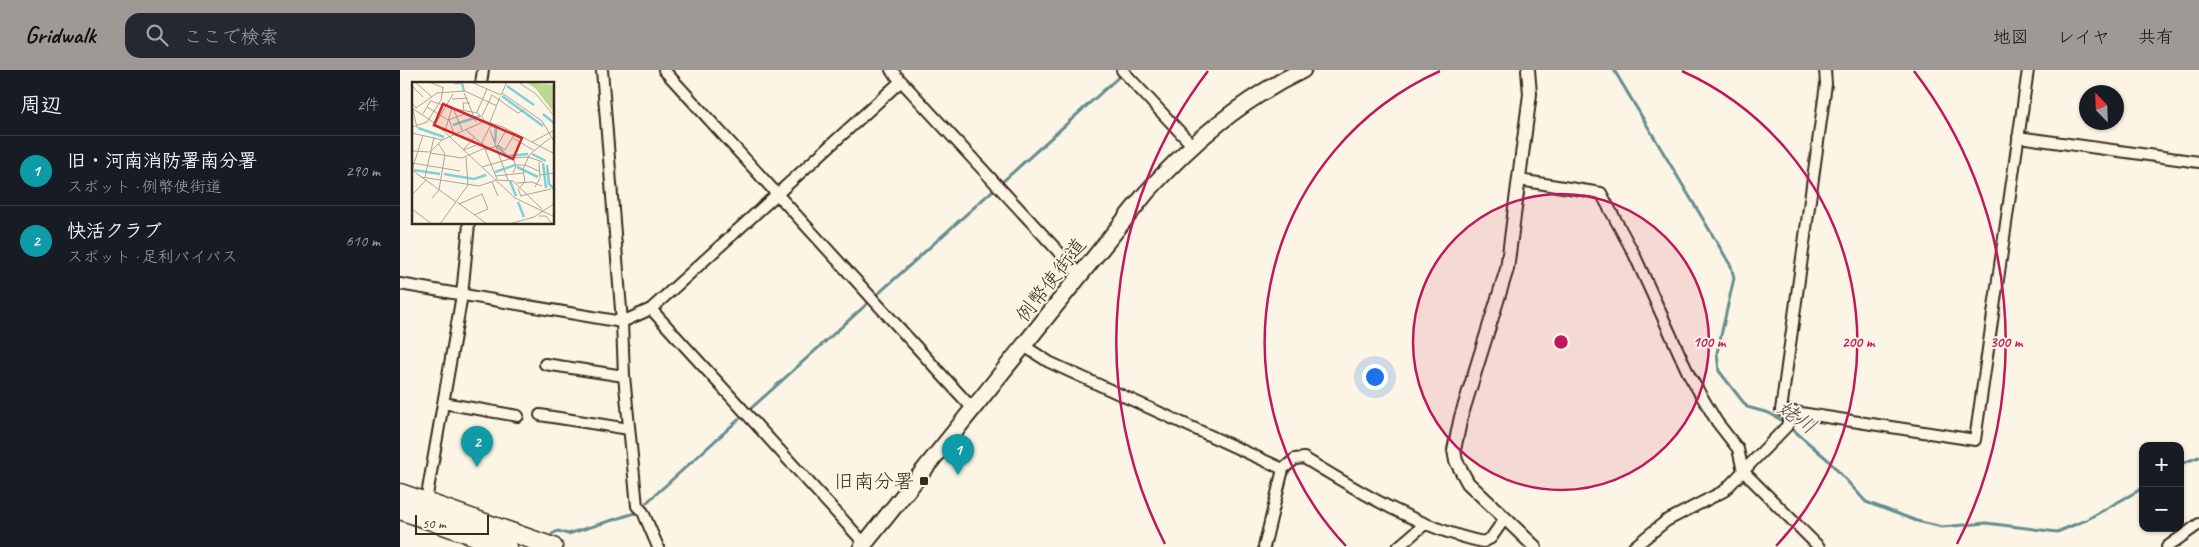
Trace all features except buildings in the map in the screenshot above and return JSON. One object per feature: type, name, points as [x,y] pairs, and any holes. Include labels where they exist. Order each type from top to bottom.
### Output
[{"type":"highway","points":[[400,493],[553,547]]},
{"type":"highway","points":[[400,510],[507,547]]},
{"type":"main road","name":"例幣使街道","points":[[863,545],[1146,193],[1192,145],[1241,106],[1303,70]]},
{"type":"street","points":[[602,70],[629,429],[640,509],[658,547]]},
{"type":"street","points":[[664,70],[973,409]]},
{"type":"street","points":[[891,70],[1080,275]]},
{"type":"street","points":[[1122,70],[1192,145]]},
{"type":"street","points":[[1528,70],[1531,82],[1530,94],[1507,269],[1461,417],[1454,450],[1456,461],[1468,483],[1535,547]]},
{"type":"street","points":[[1825,70],[1826,84],[1781,410],[1790,413],[1974,440],[2028,70]]},
{"type":"street","points":[[400,284],[622,322],[651,309],[902,81]]},
{"type":"street","points":[[2018,137],[2199,162]]},
{"type":"street","points":[[1519,180],[1601,193],[1634,254],[1689,375],[1717,422],[1738,449],[1743,472],[1819,547]]},
{"type":"street","points":[[426,501],[462,294],[469,225]]},
{"type":"street","points":[[651,309],[863,545]]},
{"type":"street","points":[[1024,346],[1058,366],[1283,469]]},
{"type":"street","points":[[545,364],[624,376]]},
{"type":"street","points":[[443,403],[518,416]]},
{"type":"street","points":[[1634,547],[1666,521],[1724,491],[1787,426],[1790,413]]},
{"type":"street","points":[[540,415],[629,429]]},
{"type":"street","points":[[1264,547],[1283,469],[1296,459],[1304,458],[1360,492],[1447,533],[1483,542],[1491,538],[1505,518]]},
{"type":"street","points":[[1398,547],[1425,524]]},
{"type":"street","points":[[2167,547],[2198,527]]},
{"type":"waterway","name":"姥川","points":[[1614,70],[1731,266],[1734,278],[1717,353],[1719,371],[1747,407],[1769,413],[1783,421],[1827,459],[1866,502],[1917,521],[1942,527],[1986,523],[2057,532],[2086,520],[2139,490]]},
{"type":"waterway","points":[[552,534],[558,531],[568,534],[635,513],[1123,73]]},
{"type":"waterway","name":"姥川","points":[[2184,463],[2199,457]]},
{"type":"place","name":"快活クラブ","points":[[477,467]]},
{"type":"place","name":"旧・河南消防署南分署","points":[[958,475]]},
{"type":"place","name":"旧南分署","points":[[924,481]]}]
